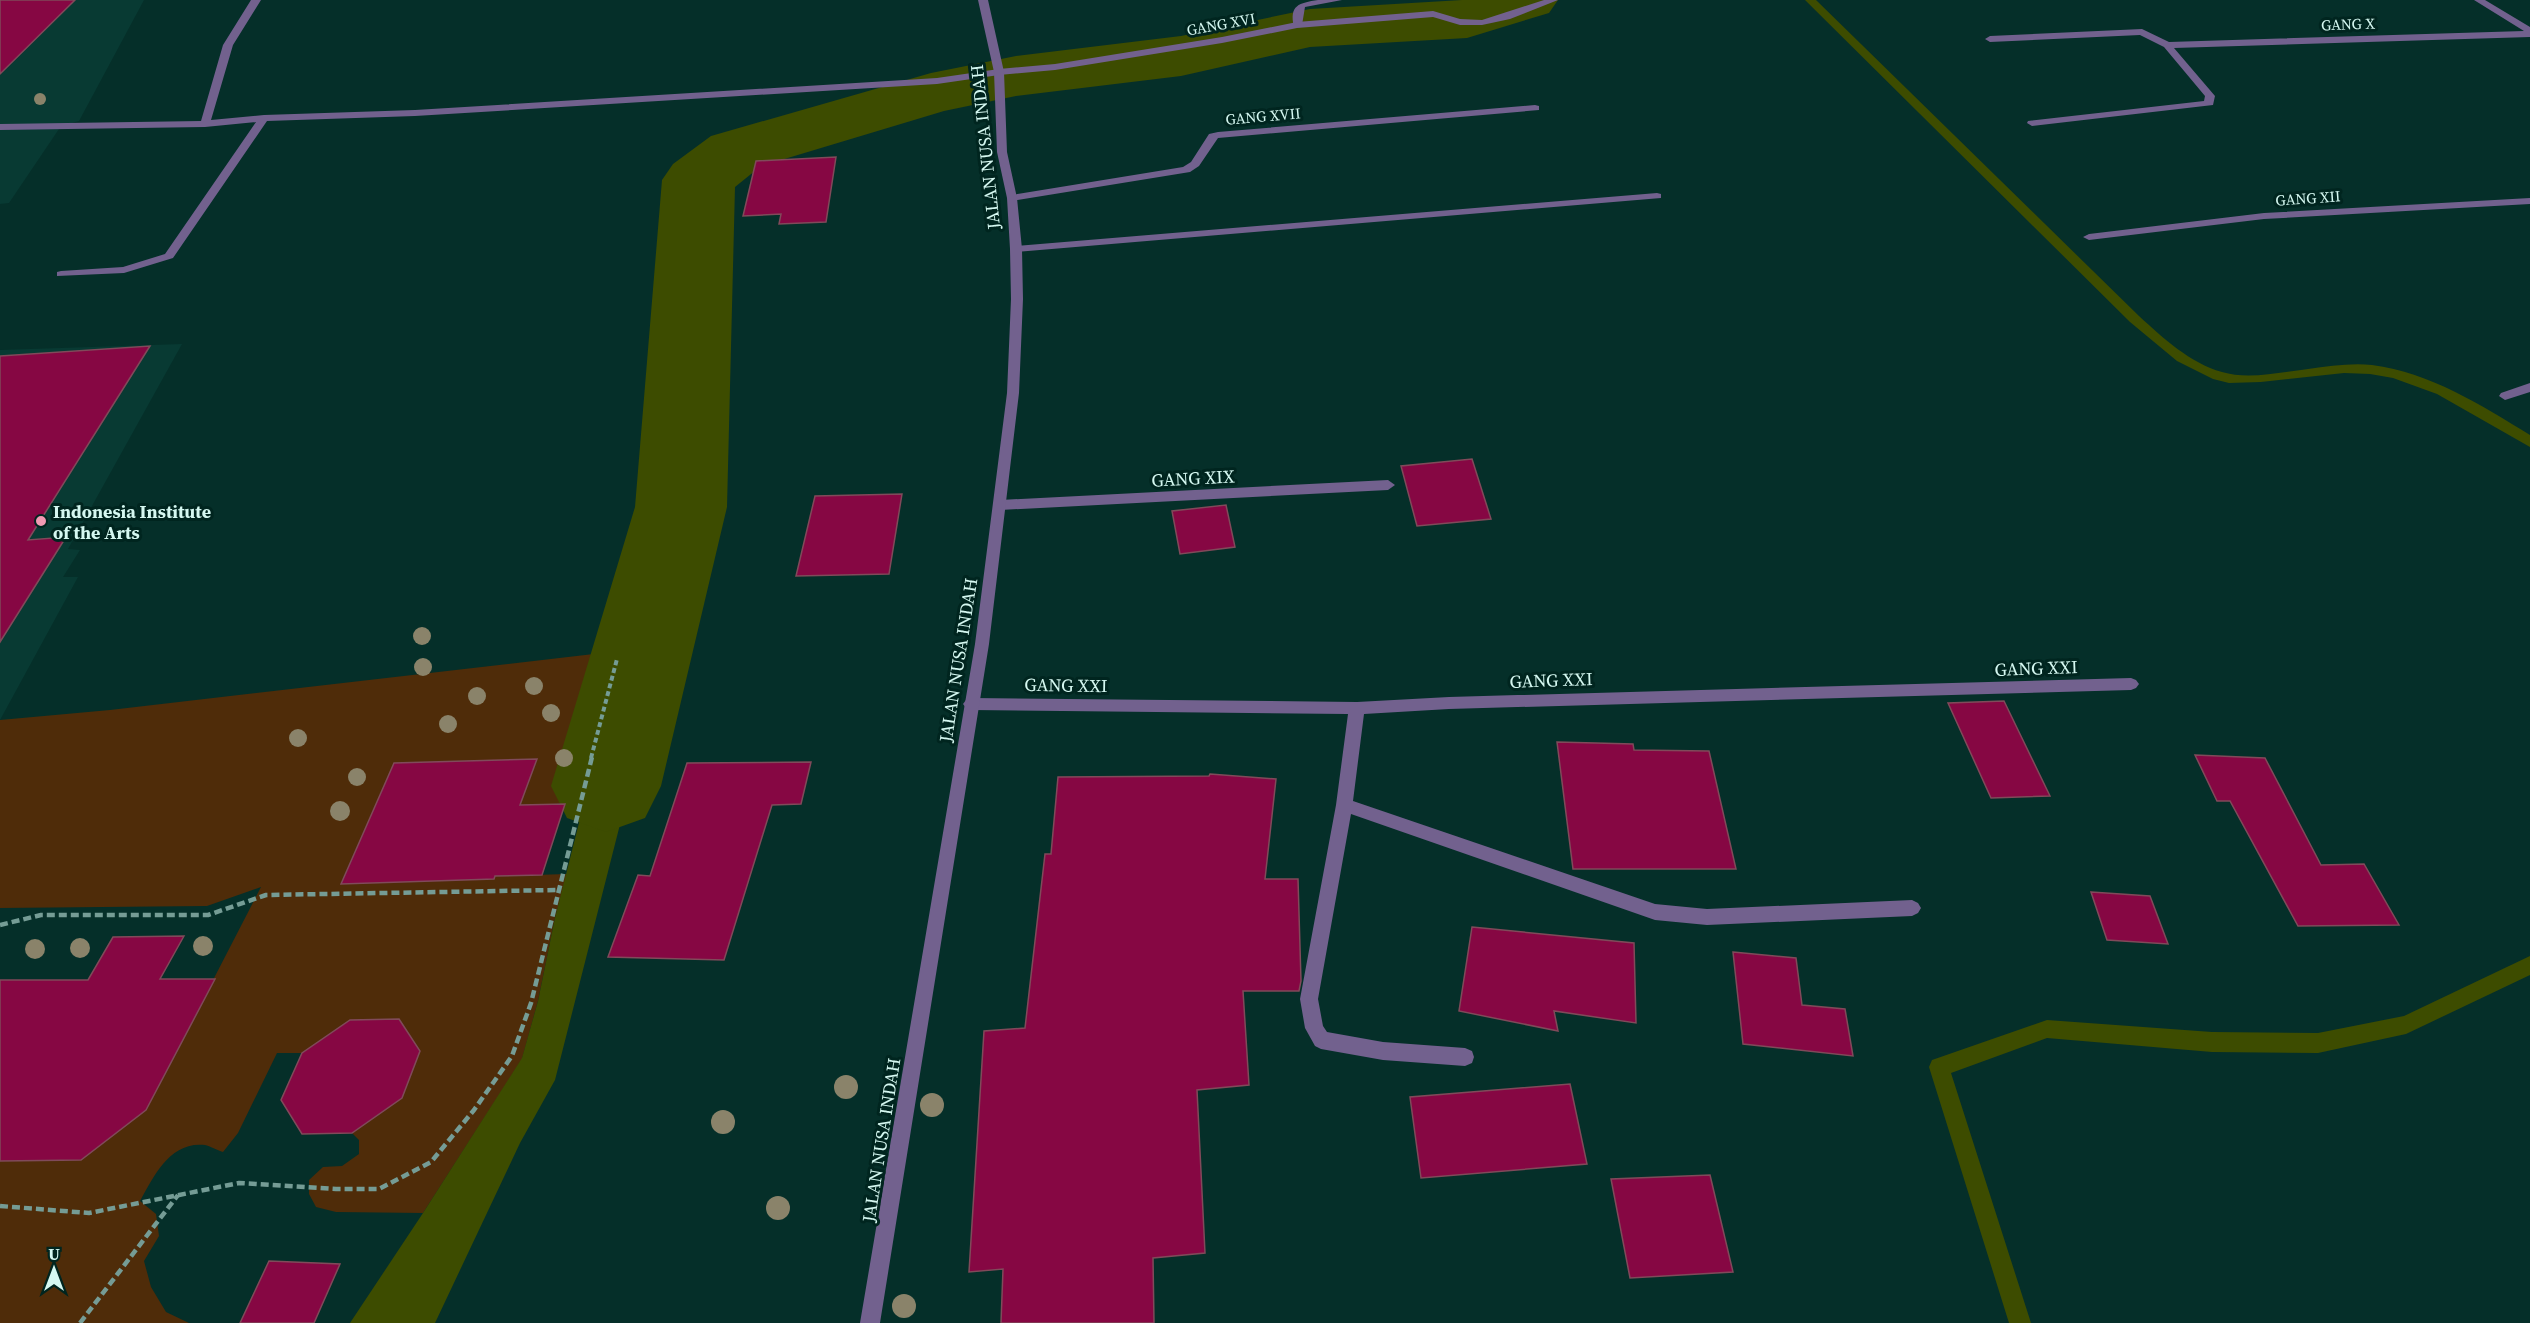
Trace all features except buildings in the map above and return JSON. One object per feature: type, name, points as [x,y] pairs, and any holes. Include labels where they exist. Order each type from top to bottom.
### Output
[{"type":"street","points":[[205,124],[228,45],[256,0]]},
{"type":"street","name":"JALAN NUSA INDAH","points":[[870,1323],[982,644],[1012,393],[1017,299],[1016,249],[1012,198],[1002,152],[1000,80],[983,0]]},
{"type":"street","points":[[1297,25],[1299,8],[1302,6],[1337,0]]},
{"type":"street","name":"GANG XVI","points":[[0,127],[205,124],[264,118],[415,113],[937,81],[1000,80],[1055,67],[1222,40],[1297,25],[1433,14],[1460,22],[1484,22],[1553,0]]},
{"type":"street","points":[[2479,0],[2530,32]]},
{"type":"street","points":[[1990,39],[2132,31],[2149,34],[2167,45],[2210,96],[2209,103],[2032,123]]},
{"type":"street","name":"GANG X","points":[[2167,45],[2530,32]]},
{"type":"street","name":"GANG XVII","points":[[1012,198],[1186,170],[1196,164],[1213,136],[1218,135],[1535,108]]},
{"type":"street","points":[[61,274],[124,270],[169,256],[264,118]]},
{"type":"street","points":[[1016,249],[1658,196]]},
{"type":"street","name":"GANG XII","points":[[2089,237],[2264,216],[2530,201]]},
{"type":"street","points":[[2505,396],[2530,387]]},
{"type":"street","name":"GANG XIX","points":[[1000,505],[1388,485]]},
{"type":"street","name":"GANG XXI","points":[[971,704],[1358,708],[1461,702],[2131,684]]},
{"type":"street","points":[[1358,708],[1344,805],[1309,999],[1314,1028],[1322,1040],[1383,1051],[1464,1057]]},
{"type":"street","points":[[1344,805],[1655,912],[1707,917],[1912,908]]},
{"type":"path","points":[[0,1206],[89,1213],[239,1183],[336,1189],[379,1189],[430,1162],[474,1110],[512,1056],[531,1004],[557,890],[617,659]]},
{"type":"path","points":[[0,925],[41,915],[208,915],[266,895],[557,890]]},
{"type":"path","points":[[80,1323],[178,1195]]},
{"type":"shaded area","points":[[0,0],[144,0],[79,121],[61,126],[9,203],[0,204]]},
{"type":"shaded area","name":"Indonesia Institute of the Arts","points":[[182,344],[68,549],[80,550],[63,577],[78,577],[0,720],[0,350]]},
{"type":"shaded area","points":[[658,649],[628,793],[555,1080],[520,1143],[435,1323],[350,1323],[522,1058],[538,1001],[555,918],[584,803],[628,650]]},
{"type":"shaded area","points":[[628,650],[584,803],[520,805],[537,760],[394,763],[341,883],[493,879],[495,876],[567,874],[555,918],[538,1001],[522,1059],[423,1213],[336,1212],[316,1207],[309,1194],[309,1180],[323,1167],[342,1166],[359,1154],[359,1140],[352,1133],[402,1098],[420,1051],[399,1020],[302,1053],[277,1053],[238,1133],[223,1152],[205,1145],[193,1145],[173,1154],[157,1171],[140,1201],[156,1214],[159,1236],[144,1261],[151,1287],[166,1312],[189,1323],[0,1323],[0,1161],[81,1160],[146,1110],[261,887],[207,906],[0,908],[0,720],[110,710]]},
{"type":"waterway","points":[[606,786],[681,507],[699,180],[736,151],[931,93],[1016,76],[1181,56],[1310,28],[1467,19],[1527,0]]},
{"type":"waterway","points":[[1810,0],[1984,174],[2134,319],[2182,358],[2218,376],[2243,379],[2344,369],[2370,369],[2395,373],[2442,390],[2530,442]]},
{"type":"waterway","points":[[2020,1323],[1939,1067],[2047,1029],[2212,1042],[2318,1043],[2406,1025],[2530,965]]},
{"type":"place","name":"Indonesia Institute of the Arts","points":[[41,521]]}]
